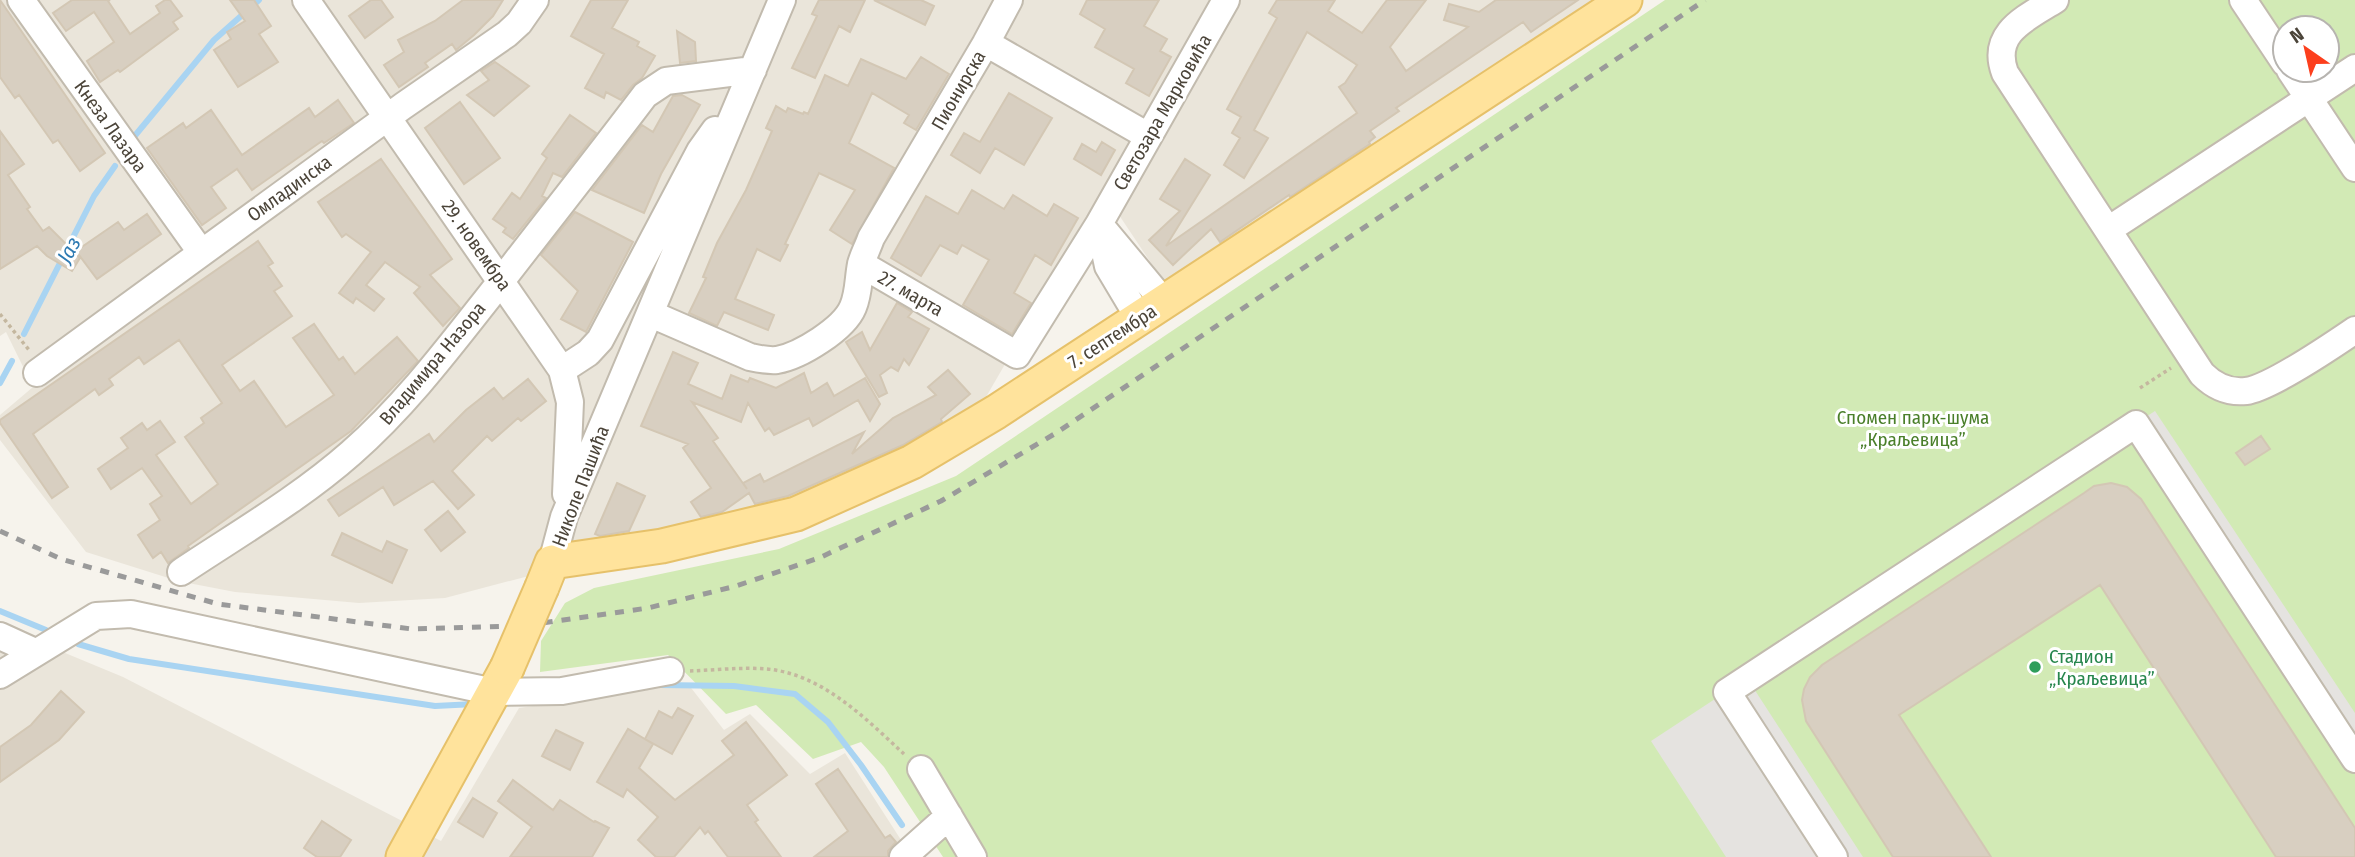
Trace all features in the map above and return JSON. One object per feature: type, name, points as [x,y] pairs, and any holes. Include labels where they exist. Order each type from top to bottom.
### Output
[{"type":"main road","name":"7. септембра","points":[[547,574],[796,514],[912,462],[950,441],[1152,310],[1617,2]]},
{"type":"main road","name":"Николе Пашића","points":[[402,857],[494,691],[547,574]]},
{"type":"street","name":"Кнеза Лазара","points":[[21,0],[201,252]]},
{"type":"street","name":"29. новембра","points":[[306,0],[562,370],[570,402],[564,517]]},
{"type":"street","name":"Омладинска","points":[[40,370],[387,117],[507,34],[519,23],[535,0]]},
{"type":"street","name":"Николе Пашића","points":[[547,574],[564,517],[782,0]]},
{"type":"street","points":[[986,43],[1009,0]]},
{"type":"street","name":"Светозара Марковића","points":[[1017,355],[1099,224],[1226,0]]},
{"type":"street","points":[[2055,0],[2017,24],[2006,37],[2000,61],[2005,73],[2202,374],[2214,386],[2246,391],[2263,386],[2355,330]]},
{"type":"street","points":[[2243,0],[2271,42]]},
{"type":"street","name":"Пионирска","points":[[861,264],[871,238],[986,43],[1148,136]]},
{"type":"street","points":[[2108,230],[2355,68]]},
{"type":"street","name":"Владимира Назора","points":[[181,572],[305,489],[351,453],[426,376],[645,95],[666,81],[753,70]]},
{"type":"street","points":[[2300,84],[2355,168]]},
{"type":"street","name":"Николе Пашића","points":[[562,370],[589,353],[600,340],[700,151],[716,129],[739,106]]},
{"type":"street","points":[[1099,224],[1152,310]]},
{"type":"street","name":"27. марта","points":[[651,314],[750,358],[778,360],[827,335],[843,322],[852,309],[859,289],[861,264],[1017,355]]},
{"type":"street","points":[[1834,857],[1727,692],[2136,424],[2355,759]]},
{"type":"street","points":[[0,675],[96,616],[112,613],[131,614],[494,691],[562,691],[670,671]]},
{"type":"street","points":[[0,635],[35,652]]},
{"type":"street","points":[[921,769],[972,857]]},
{"type":"street","points":[[903,857],[949,816]]},
{"type":"path","points":[[0,314],[40,370]]},
{"type":"path","points":[[2140,388],[2190,355]]},
{"type":"path","points":[[670,671],[768,669],[815,682],[862,715],[921,769]]},
{"type":"shaded area","points":[[0,0],[1613,0],[1169,290],[1119,215],[1099,202],[986,397],[954,427],[809,502],[445,598],[359,603],[235,592],[178,581],[86,552],[0,440],[0,415],[33,387],[6,332],[0,336]]},
{"type":"shaded area","points":[[2155,411],[2355,713],[2355,757],[2135,424]]},
{"type":"shaded area","points":[[0,626],[123,677],[441,841],[519,708],[688,684],[724,730],[750,714],[810,774],[845,753],[912,857],[0,857]]},
{"type":"shaded area","points":[[1747,678],[1863,857],[1726,857],[1651,741]]},
{"type":"green space","name":"Спомен парк-шума „Краљевица”","points":[[1665,0],[2355,0],[2355,857],[943,857],[884,767],[861,742],[813,759],[756,705],[726,714],[668,655],[540,672],[541,641],[565,603],[594,588],[779,549],[956,476]]},
{"type":"building","points":[[0,0],[105,153],[80,171],[58,140],[53,143],[19,95],[15,98],[0,77]]},
{"type":"building","points":[[72,0],[110,0],[108,1],[130,34],[160,13],[156,6],[165,0],[170,0],[182,16],[173,22],[178,29],[120,72],[118,70],[100,82],[87,61],[114,42],[94,12],[66,31],[53,13]]},
{"type":"building","points":[[230,0],[254,0],[271,26],[259,34],[278,62],[238,87],[214,50],[231,39],[227,32],[245,21]]},
{"type":"building","points":[[371,0],[381,0],[393,17],[365,38],[349,16]]},
{"type":"building","points":[[463,0],[503,0],[493,16],[474,35],[456,50],[452,44],[425,63],[428,67],[399,87],[384,65],[404,52],[398,40],[435,21]]},
{"type":"building","points":[[591,0],[628,0],[612,28],[639,42],[637,46],[655,56],[642,78],[621,100],[606,92],[604,98],[585,88],[604,54],[571,36]]},
{"type":"building","points":[[819,0],[865,0],[850,32],[839,26],[815,78],[792,68],[817,16],[812,14]]},
{"type":"building","points":[[874,0],[921,0],[934,6],[925,25]]},
{"type":"building","points":[[1087,0],[1159,0],[1144,26],[1167,39],[1160,51],[1171,57],[1149,96],[1126,83],[1134,69],[1095,47],[1105,29],[1080,14]]},
{"type":"building","points":[[1277,0],[1335,0],[1328,11],[1362,33],[1387,0],[1426,0],[1390,47],[1406,71],[1468,27],[1444,20],[1449,4],[1479,12],[1496,0],[1578,0],[1531,32],[1523,22],[1396,108],[1399,111],[1370,131],[1375,137],[1370,144],[1220,242],[1211,229],[1173,265],[1149,240],[1180,211],[1160,199],[1185,159],[1210,175],[1166,246],[1357,113],[1339,87],[1345,83],[1357,65],[1307,32],[1254,130],[1268,138],[1244,178],[1224,165],[1240,138],[1232,133],[1241,117],[1227,109],[1277,18],[1269,13]]},
{"type":"building","points":[[677,31],[695,42],[696,61],[680,63]]},
{"type":"building","points":[[921,57],[949,74],[916,130],[904,123],[909,115],[872,93],[849,143],[894,168],[852,244],[830,230],[855,190],[819,173],[785,244],[788,245],[780,261],[757,249],[735,299],[774,315],[768,330],[724,312],[717,326],[689,313],[706,278],[703,277],[717,243],[746,190],[772,131],[766,128],[776,106],[786,112],[788,108],[808,114],[825,75],[848,86],[861,59],[906,79]]},
{"type":"building","points":[[495,62],[529,86],[494,116],[467,95],[489,80],[481,71]]},
{"type":"building","points":[[1009,93],[1052,118],[1024,165],[995,148],[980,173],[951,155],[964,133],[980,142]]},
{"type":"building","points":[[682,95],[700,105],[661,174],[644,213],[592,190],[642,125],[653,132],[673,96]]},
{"type":"building","points":[[338,100],[354,123],[324,143],[322,141],[252,190],[237,169],[211,187],[226,208],[202,225],[147,148],[183,123],[186,128],[211,110],[242,155],[309,108],[315,117]]},
{"type":"building","points":[[460,102],[500,158],[464,184],[425,128]]},
{"type":"building","points":[[570,115],[596,133],[562,177],[553,173],[542,196],[546,198],[513,239],[503,232],[506,228],[493,219],[512,193],[520,199],[547,158],[542,154]]},
{"type":"building","points":[[0,131],[24,164],[8,175],[30,207],[27,209],[43,231],[49,227],[80,258],[72,271],[47,256],[37,246],[0,269]]},
{"type":"building","points":[[1102,142],[1115,150],[1101,175],[1074,159],[1082,144],[1096,152]]},
{"type":"building","points":[[381,159],[452,259],[430,275],[460,308],[443,326],[414,293],[420,287],[385,262],[366,285],[384,299],[374,311],[356,298],[353,303],[339,293],[371,252],[346,234],[342,237],[318,202]]},
{"type":"building","points":[[972,190],[1004,209],[1013,195],[1047,216],[1054,204],[1078,218],[1051,265],[1035,255],[1014,293],[1031,303],[1012,334],[963,305],[989,260],[962,245],[957,254],[940,245],[921,276],[891,258],[926,196],[958,214]]},
{"type":"building","points":[[575,212],[633,242],[586,332],[561,319],[578,291],[541,255]]},
{"type":"building","points":[[147,214],[161,234],[97,279],[76,251],[118,222],[124,230]]},
{"type":"building","points":[[258,241],[273,263],[268,266],[282,286],[274,291],[292,316],[222,365],[240,391],[254,381],[286,427],[334,395],[293,338],[314,324],[339,360],[343,357],[355,374],[397,337],[418,361],[351,431],[168,563],[161,552],[153,558],[138,535],[160,520],[150,504],[162,496],[142,468],[111,489],[98,469],[128,448],[121,438],[142,423],[147,430],[160,421],[175,442],[156,455],[191,504],[218,484],[185,437],[204,423],[201,418],[222,403],[179,340],[144,364],[139,357],[109,379],[113,385],[99,395],[95,389],[33,434],[68,487],[52,498],[0,420]]},
{"type":"building","points":[[897,303],[912,312],[908,317],[929,329],[909,365],[904,359],[898,371],[891,367],[880,375],[887,393],[879,397],[846,342],[862,332],[870,350]]},
{"type":"building","points":[[673,352],[698,363],[688,384],[722,399],[731,375],[748,382],[750,378],[776,388],[804,373],[811,393],[827,383],[834,396],[865,378],[880,404],[870,421],[858,400],[813,426],[809,418],[774,435],[769,428],[765,431],[748,403],[741,422],[692,402],[718,438],[713,441],[747,489],[743,483],[760,474],[764,482],[864,432],[852,454],[893,418],[936,395],[928,387],[948,370],[970,394],[941,419],[942,422],[903,445],[788,496],[755,504],[749,493],[722,512],[701,517],[691,502],[711,488],[683,448],[688,444],[641,426]]},
{"type":"building","points":[[528,379],[546,401],[521,421],[518,418],[492,441],[487,436],[452,471],[474,495],[458,509],[433,481],[394,505],[383,487],[339,516],[328,500],[429,434],[434,442],[466,410],[494,388],[503,399]]},
{"type":"building","points":[[2261,436],[2270,449],[2245,465],[2236,453]]},
{"type":"building","points":[[617,483],[645,496],[629,531],[600,536],[595,534]]},
{"type":"building","points":[[2111,483],[2127,487],[2141,499],[2355,828],[2355,857],[2276,857],[2100,585],[1899,715],[1991,857],[1893,857],[1806,721],[1802,700],[1810,677],[1822,665],[2094,486]]},
{"type":"building","points":[[448,511],[465,532],[441,551],[425,530]]},
{"type":"building","points":[[342,533],[382,552],[387,541],[407,550],[392,583],[332,555]]},
{"type":"building","points":[[61,691],[84,712],[59,740],[0,782],[0,747],[31,725]]},
{"type":"building","points":[[678,708],[693,716],[672,754],[645,739],[659,711],[672,718]]},
{"type":"building","points":[[746,722],[787,775],[747,805],[758,820],[755,822],[781,857],[728,857],[708,831],[705,834],[700,827],[674,857],[656,857],[638,840],[658,817],[627,789],[623,797],[597,782],[628,729],[653,744],[639,768],[675,800],[734,755],[722,741]]},
{"type":"building","points":[[556,730],[583,743],[570,770],[542,756]]},
{"type":"building","points":[[838,769],[885,838],[890,835],[896,842],[888,851],[888,857],[814,857],[848,831],[816,784]]},
{"type":"building","points":[[513,780],[553,810],[560,800],[594,822],[609,828],[592,857],[510,857],[532,827],[498,801]]},
{"type":"building","points":[[473,798],[497,813],[483,837],[458,822]]},
{"type":"building","points":[[322,821],[351,840],[340,857],[317,857],[304,848]]},
{"type":"waterway","name":"Јаз","points":[[133,138],[214,40],[259,0]]},
{"type":"waterway","name":"Јаз","points":[[24,334],[94,196],[115,166]]},
{"type":"waterway","name":"Јаз","points":[[0,383],[12,361]]},
{"type":"waterway","points":[[0,611],[46,630]]},
{"type":"waterway","points":[[78,644],[129,659],[435,706],[475,704]]},
{"type":"waterway","points":[[660,685],[734,686],[795,694],[828,722],[902,825]]},
{"type":"railway","points":[[0,531],[61,559],[218,604],[412,629],[521,626],[648,608],[736,586],[819,558],[941,501],[1056,433],[1705,0]]},
{"type":"place","name":"Стадион „Краљевица”","points":[[2035,667]]}]
